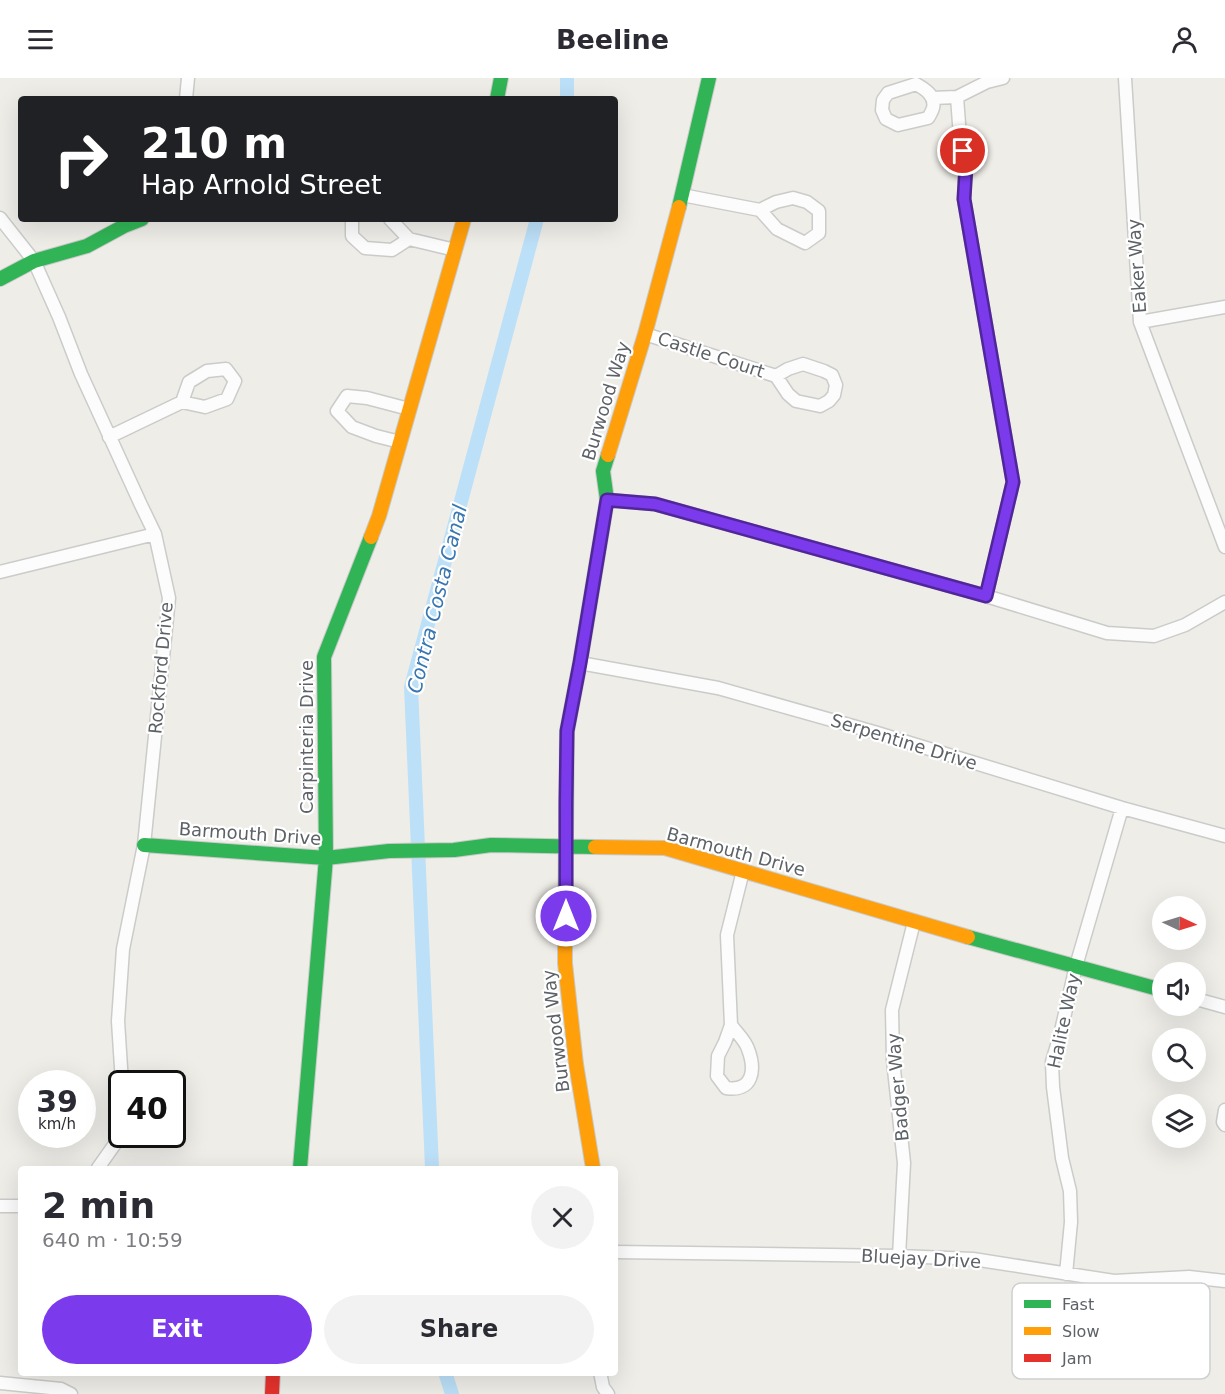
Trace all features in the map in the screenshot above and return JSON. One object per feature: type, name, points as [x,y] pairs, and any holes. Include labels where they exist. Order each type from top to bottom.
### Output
[{"type":"street","points":[[186,96],[188,78]]},
{"type":"street","points":[[498,96],[501,78]]},
{"type":"street","name":"Burwood Way","points":[[593,1166],[576,1065],[565,963],[567,731],[607,500],[603,471],[645,334],[682,195],[709,78]]},
{"type":"street","points":[[932,98],[957,97],[987,82],[1003,78]]},
{"type":"street","name":"Eaker Way","points":[[1125,78],[1140,322],[1225,546]]},
{"type":"street","points":[[957,97],[960,137],[966,165],[964,199],[1013,482],[986,596]]},
{"type":"street","points":[[682,195],[760,210],[777,229],[805,243],[819,233],[819,211],[807,202],[792,198],[776,202],[760,210]]},
{"type":"street","name":"Rockford Drive","points":[[0,218],[34,261],[81,374],[156,534],[169,598],[144,845],[123,949],[118,1021],[121,1070]]},
{"type":"street","points":[[0,279],[34,261],[87,246],[134,222]]},
{"type":"street","points":[[352,222],[352,236],[365,248],[392,250],[409,240]]},
{"type":"street","points":[[393,222],[409,240],[455,250]]},
{"type":"street","name":"Carpinteria Drive","points":[[300,1166],[326,858],[324,657],[378,516],[463,222]]},
{"type":"street","points":[[1140,322],[1225,307]]},
{"type":"street","name":"Castle Court","points":[[645,334],[776,376],[788,394],[796,401],[820,406],[834,395],[836,385],[832,375],[803,364],[776,376]]},
{"type":"street","points":[[400,442],[352,427],[337,411],[347,396],[368,398],[409,409]]},
{"type":"street","points":[[109,436],[182,402]]},
{"type":"street","points":[[607,500],[655,504],[986,596],[1107,633],[1154,636],[1185,625],[1225,602]]},
{"type":"street","points":[[0,572],[156,534]]},
{"type":"street","name":"Serpentine Drive","points":[[580,663],[718,688],[874,732],[1122,808],[1225,836]]},
{"type":"street","name":"Halite Way","points":[[1066,1274],[1071,1222],[1070,1191],[1062,1158],[1052,1062],[1076,966],[1122,808]]},
{"type":"street","name":"Barmouth Drive","points":[[144,845],[326,858],[389,851],[453,850],[491,845],[665,848],[914,922],[1152,987]]},
{"type":"street","points":[[731,1025],[748,1048],[752,1070],[751,1078],[743,1087],[734,1090],[726,1089],[717,1076],[718,1056],[731,1025],[727,935],[743,871]]},
{"type":"street","name":"Badger Way","points":[[899,1256],[904,1163],[893,1060],[892,1010],[914,922]]},
{"type":"street","points":[[1206,1002],[1225,1007]]},
{"type":"street","points":[[1225,1110],[1223,1122],[1225,1125]]},
{"type":"street","points":[[99,1166],[112,1148]]},
{"type":"street","points":[[0,1206],[18,1206]]},
{"type":"street","name":"Bluejay Drive","points":[[618,1252],[973,1259],[1114,1281],[1189,1276],[1225,1281]]},
{"type":"street","points":[[272,1394],[273,1376]]},
{"type":"street","points":[[601,1376],[603,1387],[608,1394]]},
{"type":"street","points":[[0,1383],[61,1389],[71,1394]]},
{"type":"waterway","name":"Contra Costa Canal","points":[[567,78],[567,96]]},
{"type":"waterway","name":"Contra Costa Canal","points":[[432,1166],[411,687],[536,222]]},
{"type":"waterway","name":"Contra Costa Canal","points":[[446,1376],[452,1394]]},
{"type":"traffic: fast","points":[[498,96],[501,78]]},
{"type":"traffic: fast","points":[[679,207],[709,78]]},
{"type":"traffic: fast","points":[[0,279],[34,261],[87,246],[134,222]]},
{"type":"traffic: fast","points":[[565,938],[567,731],[607,500],[603,471],[608,455]]},
{"type":"traffic: fast","points":[[300,1166],[326,858],[324,657],[371,537]]},
{"type":"traffic: fast","points":[[144,845],[326,858],[389,851],[454,850],[491,845],[595,847]]},
{"type":"traffic: fast","points":[[968,937],[1152,987]]},
{"type":"traffic: slow","points":[[608,455],[645,334],[679,207]]},
{"type":"traffic: slow","points":[[371,537],[463,222]]},
{"type":"traffic: slow","points":[[595,847],[665,848],[968,937]]},
{"type":"traffic: slow","points":[[565,938],[565,963],[576,1064],[593,1166]]},
{"type":"traffic: jam","points":[[272,1394],[273,1376]]},
{"type":"route","points":[[566,916],[567,731],[607,500],[655,504],[986,596],[1013,482],[964,199],[966,165],[963,151]]}]
